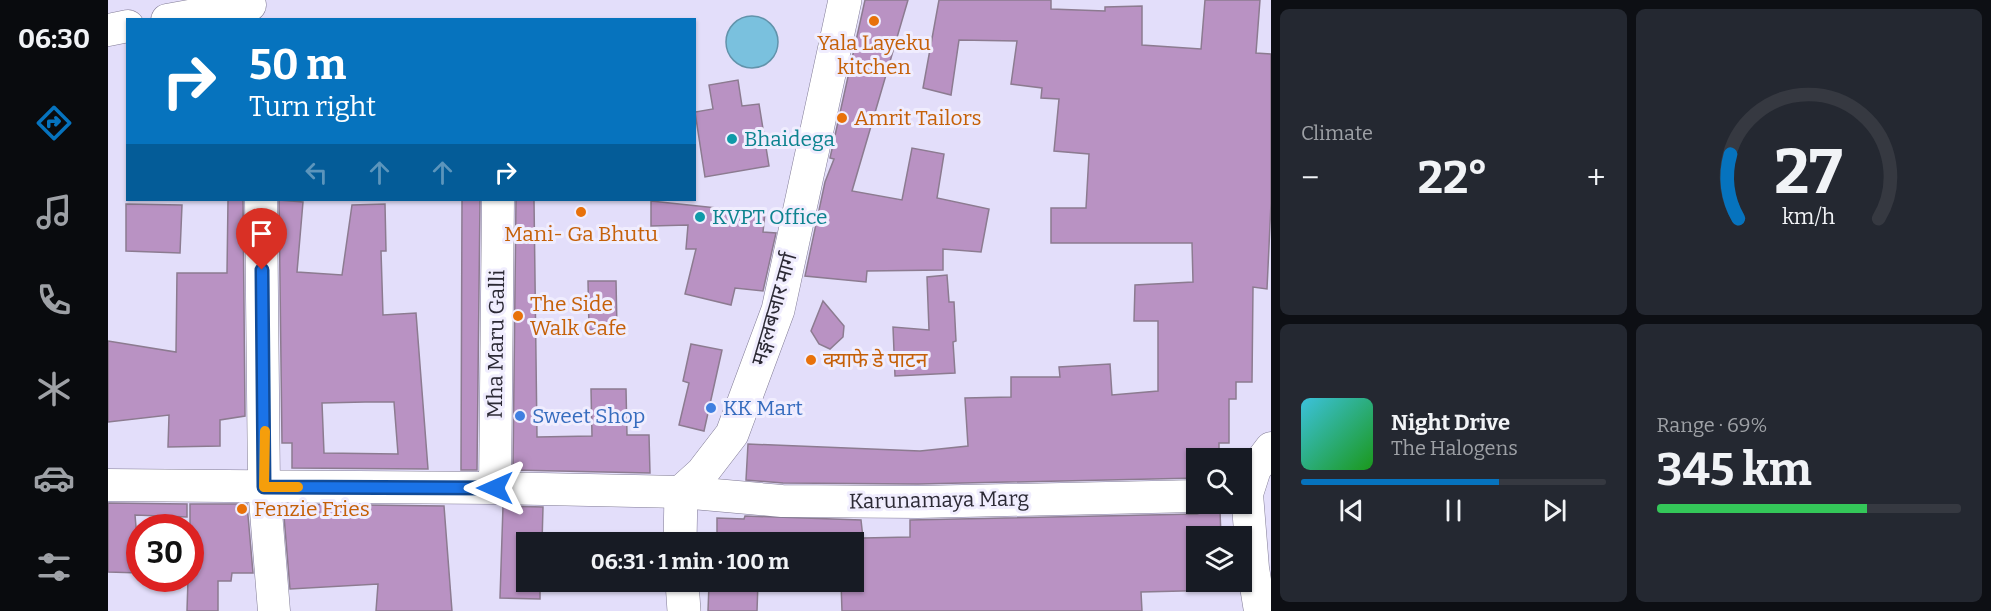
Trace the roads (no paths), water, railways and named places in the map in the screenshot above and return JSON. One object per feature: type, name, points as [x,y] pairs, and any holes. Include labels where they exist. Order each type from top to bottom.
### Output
[{"type":"main road","name":"मङ्गलबजार मार्ग","points":[[681,492],[702,472],[732,434],[778,310],[845,0]]},
{"type":"main road","points":[[680,532],[681,492]]},
{"type":"main road","points":[[683,592],[684,611]]},
{"type":"street","points":[[180,18],[248,8]]},
{"type":"street","points":[[108,30],[126,27]]},
{"type":"street","points":[[261,201],[264,487],[274,611]]},
{"type":"street","name":"Mha Maru Galli","points":[[495,488],[498,201]]},
{"type":"street","points":[[1257,479],[1253,568],[1260,611]]},
{"type":"street","name":"Karunamaya Marg","points":[[108,485],[681,492],[782,501],[907,502],[1186,495]]},
{"type":"water","points":[[747,16],[757,16],[767,20],[774,27],[778,42],[774,57],[767,64],[757,68],[747,68],[737,64],[730,57],[726,47],[726,37],[730,27],[737,20]]},
{"type":"place","name":"Yala Layeku kitchen","points":[[874,21]]},
{"type":"place","name":"Amrit Tailors","points":[[842,118]]},
{"type":"place","name":"Bhaidega","points":[[732,139]]},
{"type":"place","name":"Mani- Ga Bhutu","points":[[581,212]]},
{"type":"place","name":"KVPT Office","points":[[700,217]]},
{"type":"place","name":"The Side Walk Cafe","points":[[518,316]]},
{"type":"place","name":"क्याफे डे पाटन","points":[[811,360]]},
{"type":"place","name":"KK Mart","points":[[711,408]]},
{"type":"place","name":"Sweet Shop","points":[[520,416]]},
{"type":"place","name":"Fenzie Fries","points":[[242,509]]}]
